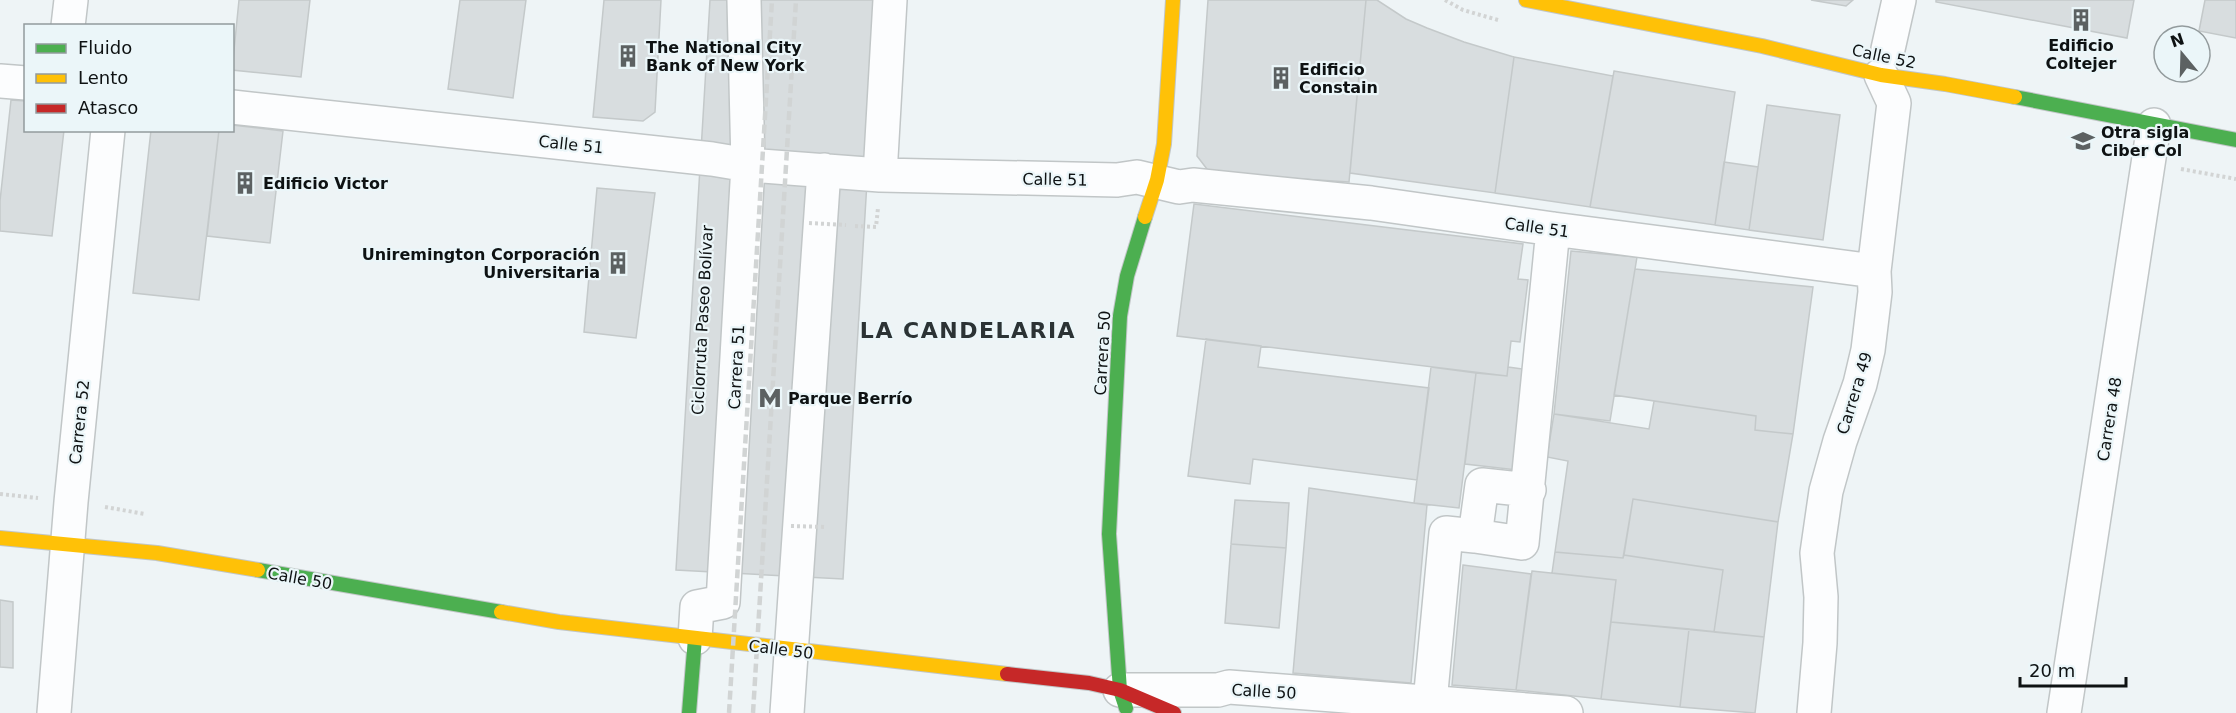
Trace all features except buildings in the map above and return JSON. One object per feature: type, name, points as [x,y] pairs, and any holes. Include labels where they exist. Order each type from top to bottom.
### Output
[{"type":"main road","name":"Carrera 50","points":[[1123,701],[1109,534],[1122,290],[1156,181],[1165,134],[1173,0]]},
{"type":"main road","name":"Calle 52","points":[[1526,0],[1557,5],[1607,18],[1762,46],[1885,62],[1945,84],[2236,140]]},
{"type":"main road","name":"Calle 50","points":[[0,538],[157,553],[559,622],[1079,682],[1123,701]]},
{"type":"main road","name":"Carrera 51","points":[[689,713],[695,638]]},
{"type":"main road","points":[[1123,701],[1174,713]]},
{"type":"street","points":[[68,24],[70,0]]},
{"type":"street","name":"Carrera 51","points":[[695,638],[697,607],[723,602],[748,165],[744,0]]},
{"type":"street","points":[[880,175],[890,0]]},
{"type":"street","points":[[1885,62],[1899,0]]},
{"type":"street","name":"Carrera 49","points":[[1814,713],[1820,620],[1817,553],[1826,491],[1860,384],[1868,350],[1875,292],[1874,271],[1893,103],[1885,62]]},
{"type":"street","points":[[0,81],[24,83]]},
{"type":"street","name":"Calle 51","points":[[234,107],[748,165],[880,175],[1117,180],[1137,177],[1179,187],[1193,185],[1371,203],[1874,271]]},
{"type":"street","name":"Carrera 48","points":[[2064,713],[2154,125]]},
{"type":"street","name":"Carrera 52","points":[[54,713],[71,502],[108,132]]},
{"type":"street","points":[[787,713],[824,170]]},
{"type":"street","points":[[1430,702],[1446,533],[1522,543],[1553,229]]},
{"type":"street","points":[[1475,536],[1482,485],[1529,490]]},
{"type":"street","name":"Calle 50","points":[[1123,701],[1229,687],[1566,713]]},
{"type":"path","points":[[809,223],[846,225]]},
{"type":"path","points":[[0,494],[71,502],[150,515]]},
{"type":"path","points":[[791,526],[827,527]]},
{"type":"railway","points":[[729,713],[772,0]]},
{"type":"railway","points":[[753,713],[796,0]]},
{"type":"traffic: fast","points":[[2015,97],[2236,140]]},
{"type":"traffic: fast","points":[[1126,708],[1120,690],[1109,534],[1120,316],[1127,276],[1145,217]]},
{"type":"traffic: fast","points":[[258,570],[501,612]]},
{"type":"traffic: fast","points":[[689,713],[695,638]]},
{"type":"traffic: slow","points":[[1145,217],[1157,180],[1164,144],[1173,0]]},
{"type":"traffic: slow","points":[[1526,0],[1762,46],[1881,75],[2015,97]]},
{"type":"traffic: slow","points":[[0,538],[157,553],[258,570]]},
{"type":"traffic: slow","points":[[501,612],[559,622],[1007,674]]},
{"type":"traffic: jam","points":[[1007,674],[1089,683],[1120,690],[1174,713]]},
{"type":"place","name":"Edificio Coltejer","points":[[2081,20]]},
{"type":"place","name":"The National City Bank of New York","points":[[628,56]]},
{"type":"place","name":"Edificio Constain","points":[[1281,78]]},
{"type":"place","name":"Otra sigla Ciber Col","points":[[2083,141]]},
{"type":"place","name":"Edificio Victor","points":[[245,183]]},
{"type":"place","name":"Uniremington Corporación Universitaria","points":[[618,263]]},
{"type":"place","name":"Parque Berrío","points":[[770,398]]},
{"type":"district","name":"LA CANDELARIA","points":[[968,330]]}]
